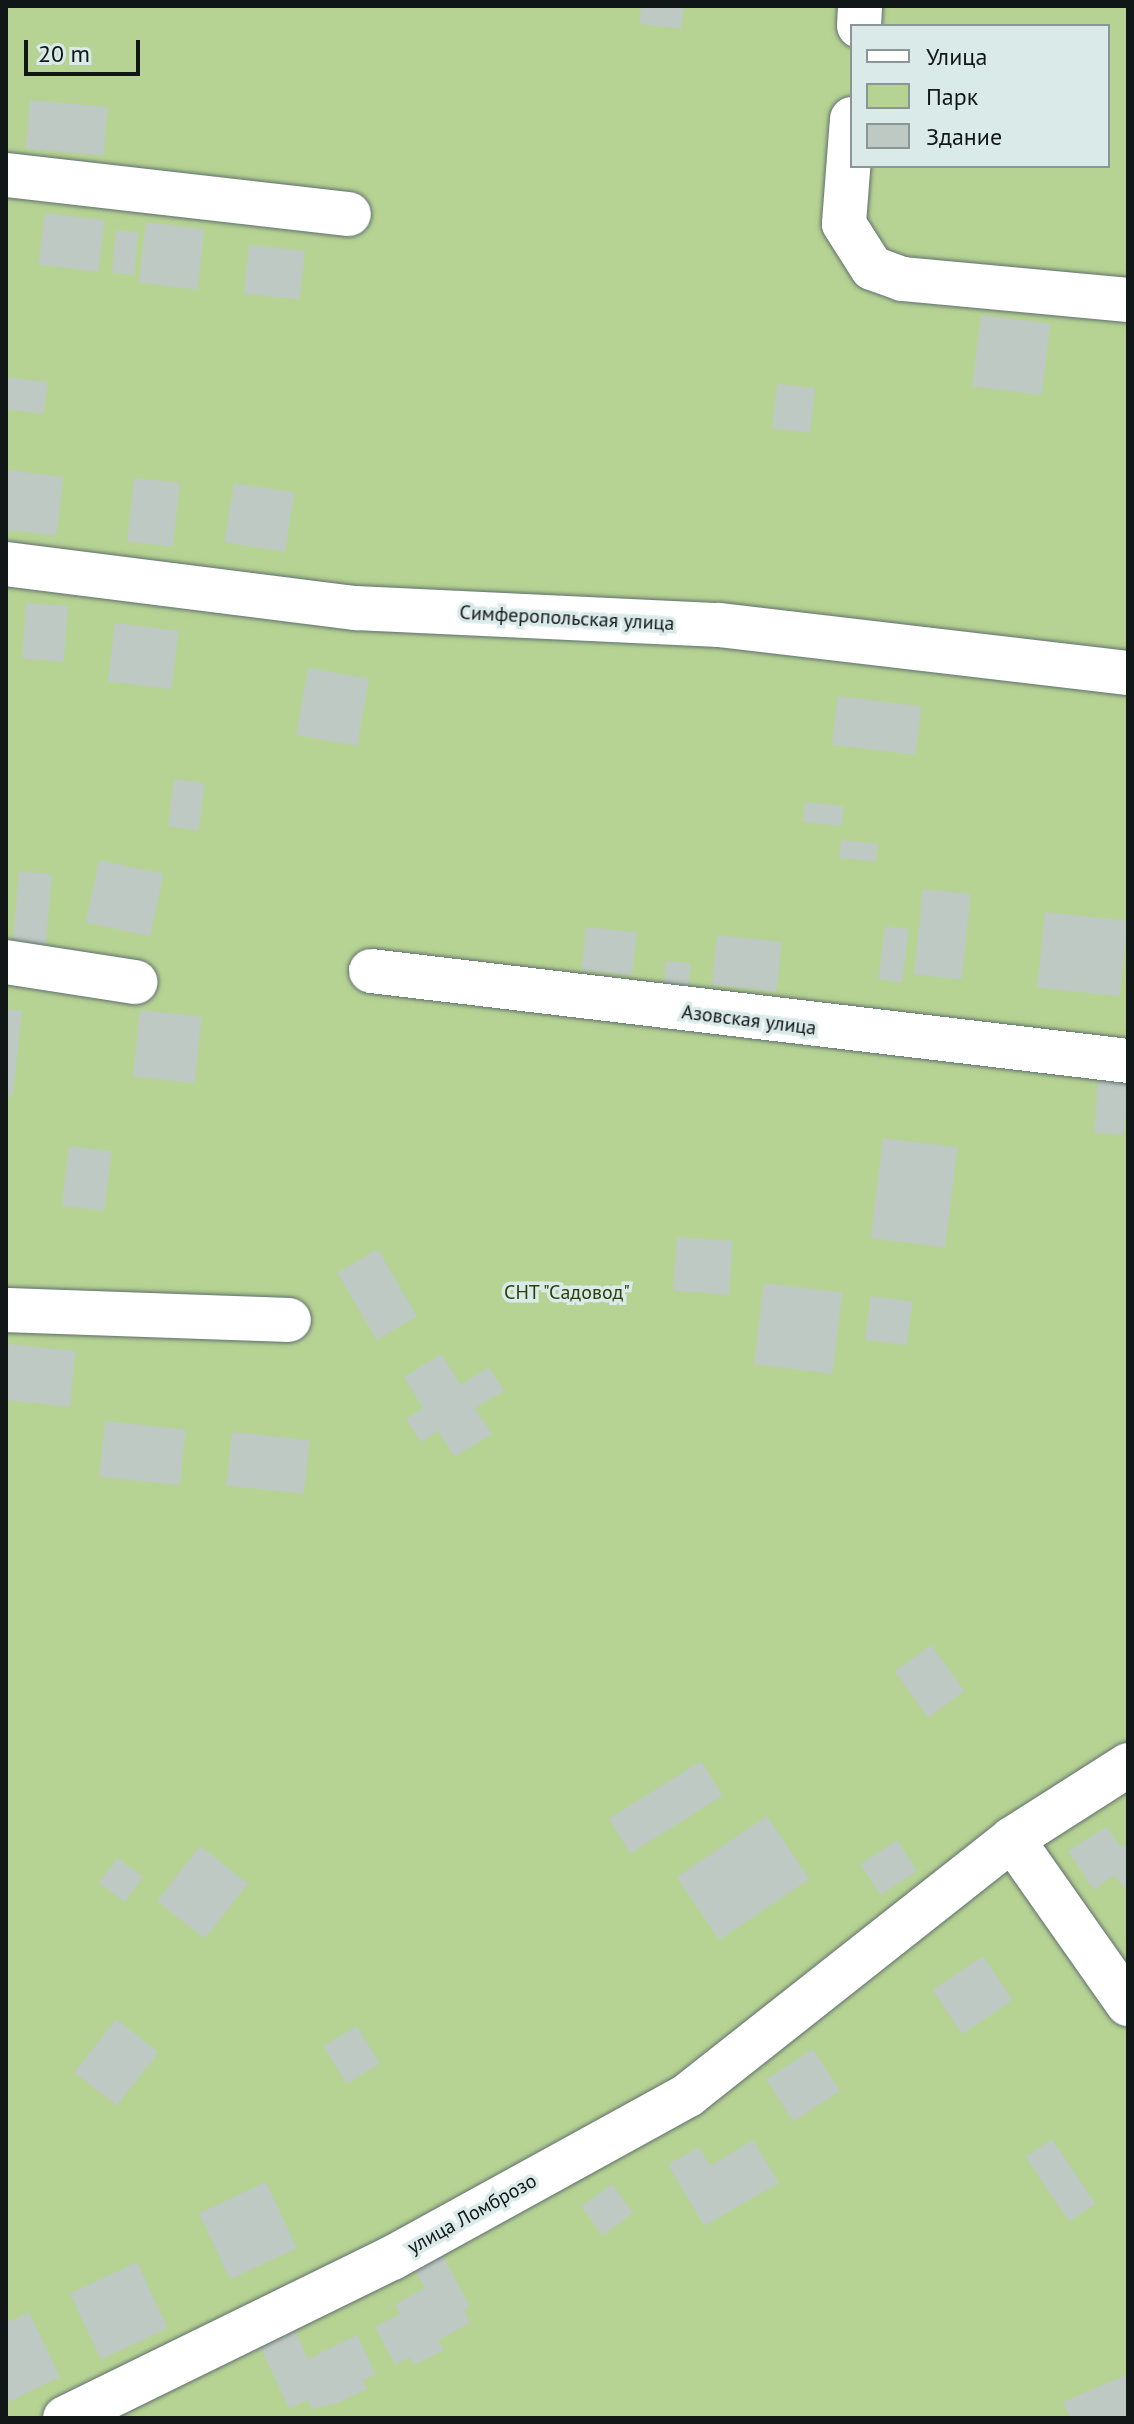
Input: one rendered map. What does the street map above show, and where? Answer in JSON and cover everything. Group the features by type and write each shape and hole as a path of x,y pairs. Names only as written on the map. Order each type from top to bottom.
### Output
{"street":[{"path":"850,145 844,224 872,268 902,279 1128,300"},
{"path":"6,175 349,214"},
{"name":"Симферопольская улица","path":"6,564 356,608 719,625 1128,673"},
{"path":"6,962 135,982"},
{"name":"Азовская улица","path":"371,971 1128,1061"},
{"path":"6,1310 289,1320"},
{"name":"улица Ломброзо","path":"65,2418 392,2258 688,2095 1012,1839 1128,1765"},
{"path":"1012,1839 1128,2004"}],"green space":[{"name":"СНТ \"Садовод\"","path":"6,6 1128,6 1128,2418 6,2418"}],"building":[{"path":"642,6 684,6 681,29 639,24"},
{"path":"30,100 108,107 103,156 26,149"},
{"path":"45,213 105,220 98,272 39,265"},
{"path":"146,222 205,229 197,290 139,283"},
{"path":"116,230 138,232 134,275 112,273"},
{"path":"249,245 305,251 300,300 244,294"},
{"path":"981,315 1050,324 1042,395 972,386"},
{"path":"6,377 48,382 44,414 6,409"},
{"path":"777,384 815,388 810,433 772,429"},
{"path":"6,470 64,477 56,536 6,529"},
{"path":"134,478 180,483 173,546 127,542"},
{"path":"234,483 294,493 285,552 225,542"},
{"path":"26,603 68,606 64,662 22,659"},
{"path":"115,623 179,631 171,689 108,682"},
{"path":"308,668 369,679 357,746 296,735"},
{"path":"838,696 921,706 915,755 832,745"},
{"path":"174,779 205,783 199,830 168,827"},
{"path":"805,802 844,806 842,826 803,822"},
{"path":"841,840 878,844 876,862 839,858"},
{"path":"99,860 164,874 150,936 86,923"},
{"path":"19,871 52,874 46,945 13,942"},
{"path":"923,889 971,894 962,980 914,975"},
{"path":"1045,912 1128,921 1120,996 1037,988"},
{"path":"885,926 909,929 902,983 878,980"},
{"path":"586,927 637,932 632,975 582,970"},
{"path":"717,935 782,942 776,992 712,985"},
{"path":"666,961 691,963 688,999 663,997"},
{"path":"6,1009 22,1011 13,1095 6,1095"},
{"path":"140,1010 202,1016 195,1083 133,1077"},
{"path":"1098,1078 1128,1080 1124,1135 1094,1133"},
{"path":"883,1138 957,1147 945,1247 871,1238"},
{"path":"69,1146 112,1151 104,1211 62,1206"},
{"path":"677,1237 733,1241 729,1295 673,1291"},
{"path":"378,1249 417,1317 376,1340 337,1272"},
{"path":"764,1283 842,1293 832,1374 754,1364"},
{"path":"871,1296 913,1302 906,1345 865,1340"},
{"path":"9,1344 76,1351 70,1407 6,1400"},
{"path":"441,1354 461,1385 489,1367 504,1391 475,1408 492,1434 454,1457 438,1431 421,1442 406,1419 423,1408 404,1377"},
{"path":"105,1421 186,1429 180,1485 99,1477"},
{"path":"232,1432 310,1440 304,1494 226,1486"},
{"path":"931,1645 965,1691 928,1718 895,1671"},
{"path":"701,1761 723,1796 630,1854 609,1819"},
{"path":"767,1816 809,1879 719,1940 677,1877"},
{"path":"1107,1827 1121,1847 1128,1843 1128,1893 1114,1875 1094,1890 1068,1851"},
{"path":"897,1840 917,1871 880,1895 860,1864"},
{"path":"200,1846 248,1884 205,1939 157,1901"},
{"path":"117,1858 143,1877 125,1902 99,1883"},
{"path":"983,1956 1013,2000 962,2034 932,1990"},
{"path":"116,2019 159,2052 117,2106 74,2073"},
{"path":"357,2026 380,2064 346,2084 324,2046"},
{"path":"813,2049 840,2091 793,2121 766,2079"},
{"path":"1052,2139 1096,2204 1069,2222 1025,2157"},
{"path":"753,2140 779,2183 704,2226 668,2164 699,2147 710,2166"},
{"path":"266,2182 297,2248 230,2279 199,2213"},
{"path":"612,2184 633,2213 602,2235 581,2206"},
{"path":"440,2250 470,2307 464,2310 470,2323 438,2340 444,2350 414,2365 410,2357 395,2365 375,2327 400,2314 395,2304 425,2288 412,2265"},
{"path":"137,2262 168,2328 101,2359 70,2293"},
{"path":"29,2312 60,2377 6,2403 6,2323"},
{"path":"293,2326 308,2359 357,2335 376,2375 363,2380 367,2389 337,2403 312,2409 308,2400 289,2409 258,2342"},
{"path":"1128,2374 1128,2418 1070,2418 1063,2402"}]}
